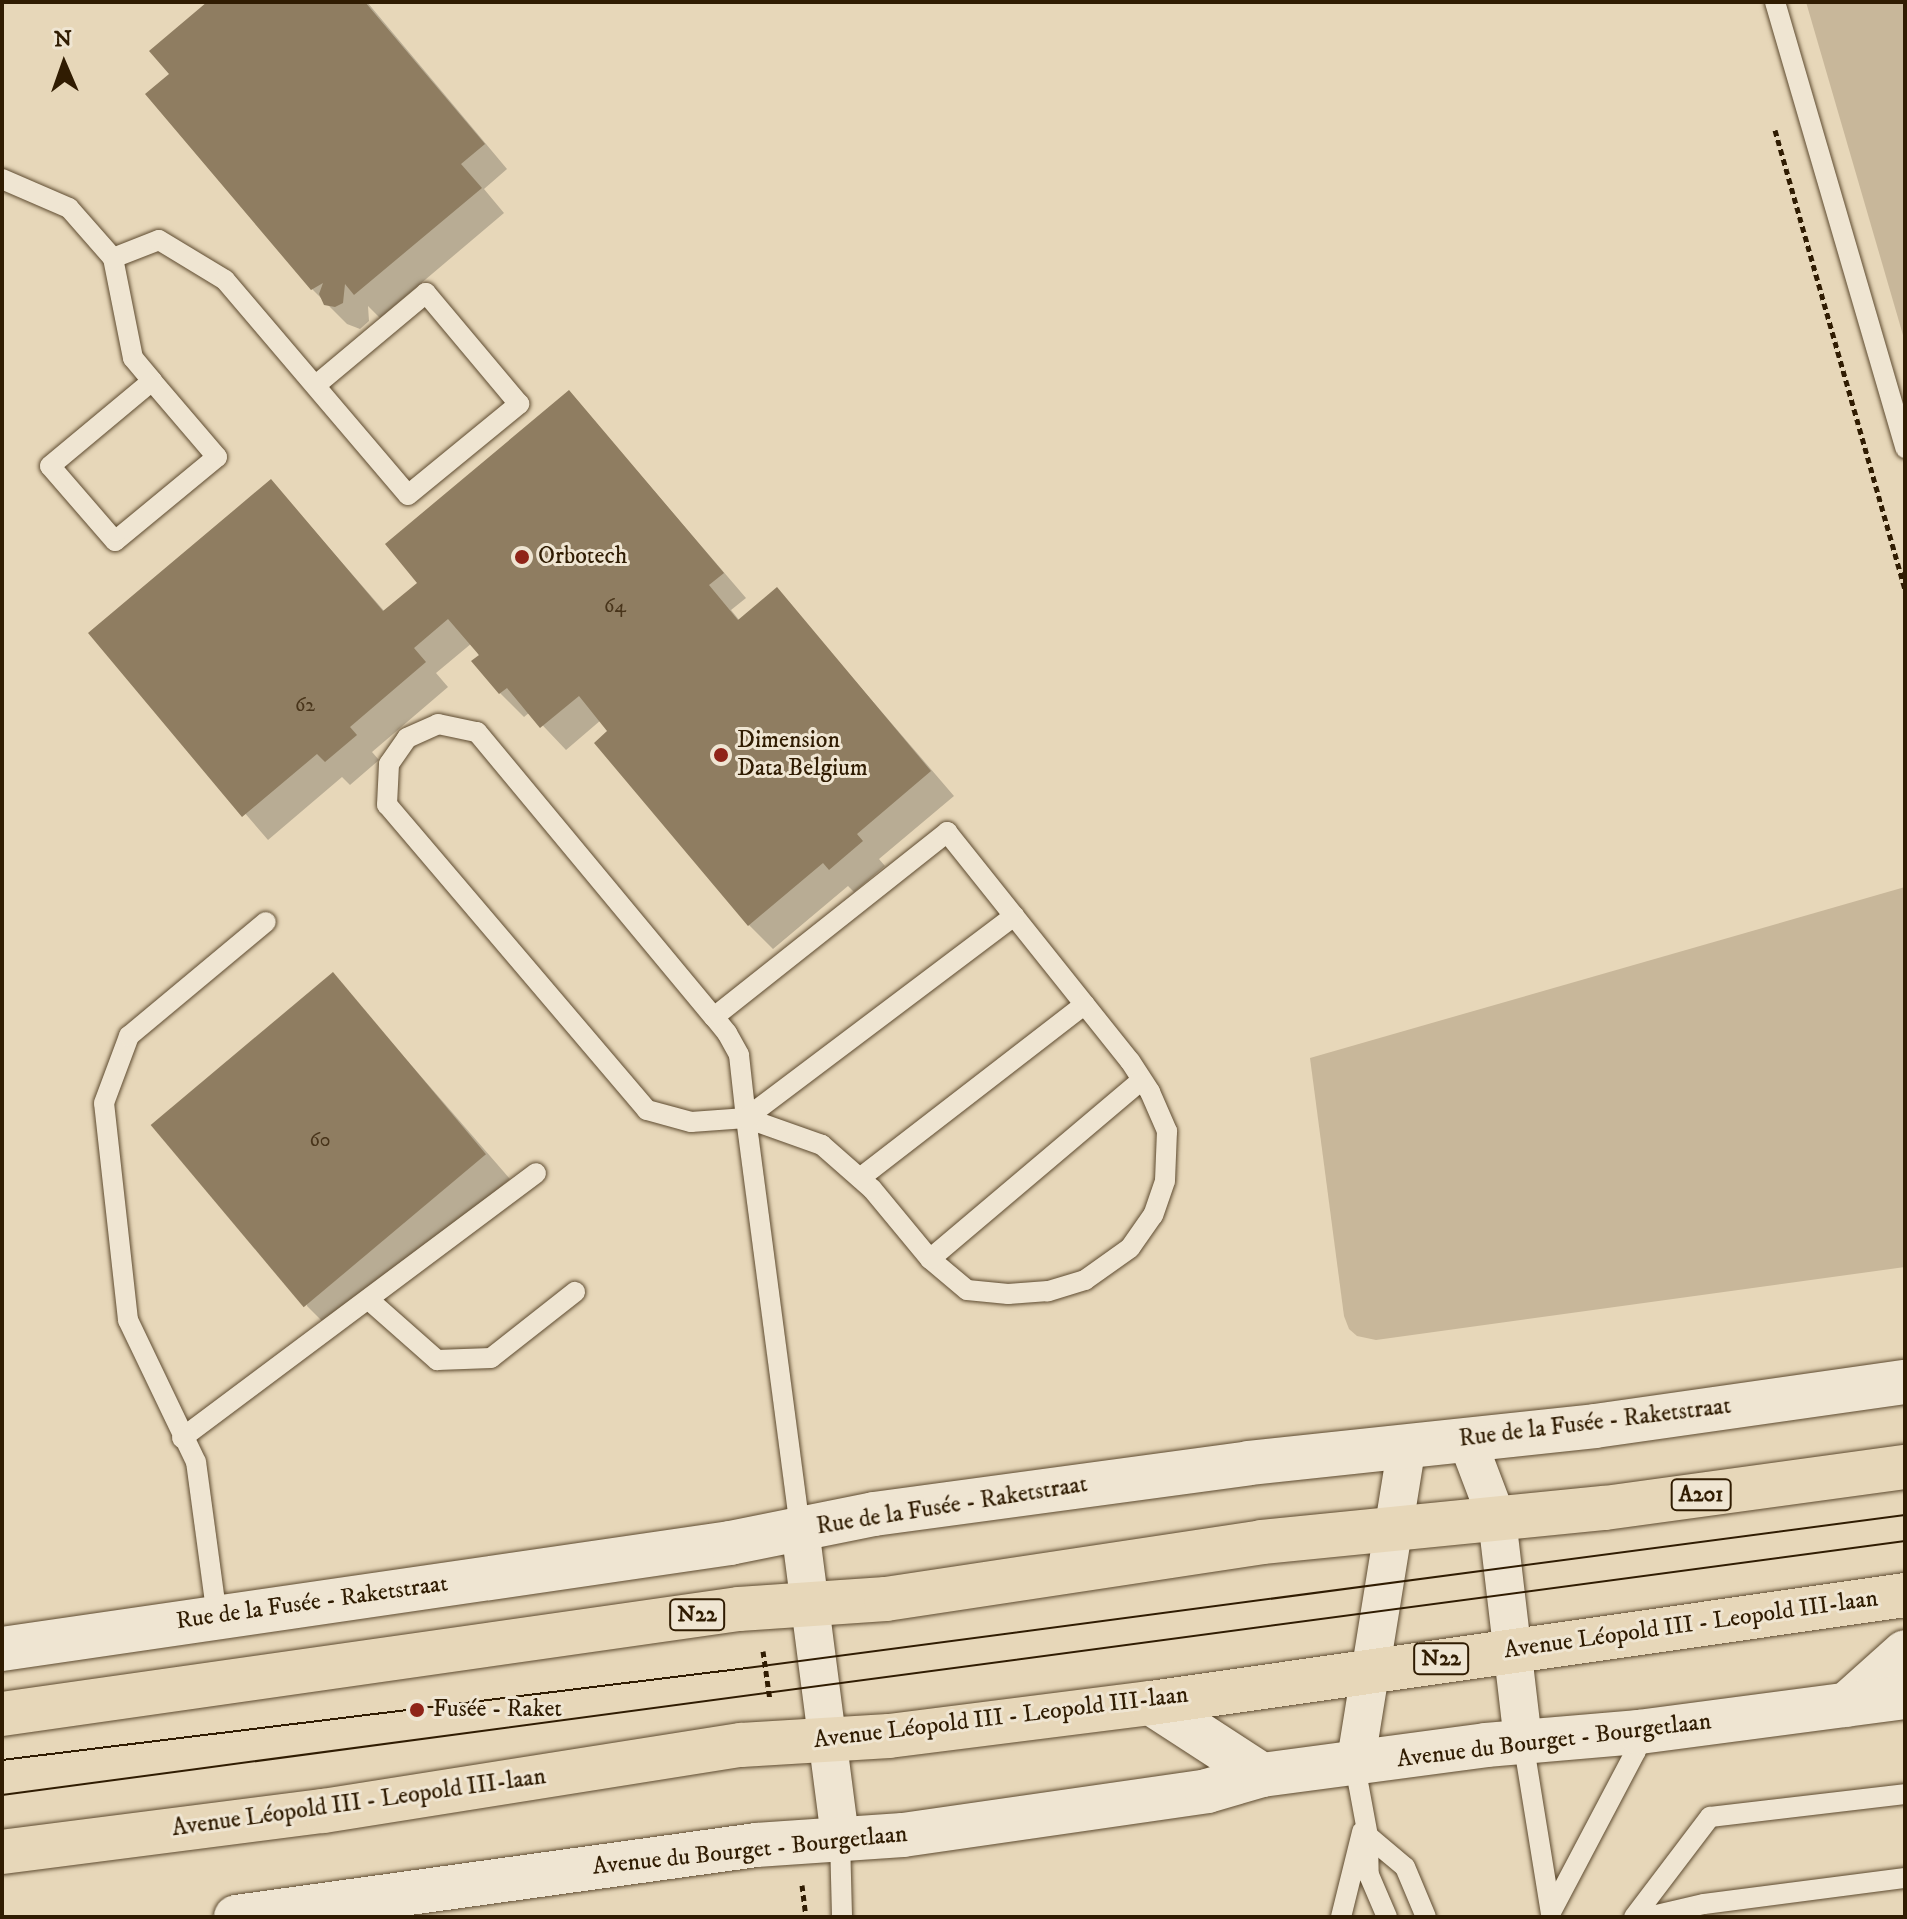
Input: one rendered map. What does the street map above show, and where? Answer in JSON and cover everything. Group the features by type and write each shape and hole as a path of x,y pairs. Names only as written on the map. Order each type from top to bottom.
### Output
{"main road":[{"name":"A201","path":"1497,1519 1905,1467"},
{"name":"N22","path":"2,1714 757,1607 886,1599 1262,1542 1497,1519"},
{"name":"Avenue Léopold III - Leopold III-laan","path":"2,1852 323,1811 775,1742 889,1736 1151,1703 1370,1669 1905,1595"}],"street":[{"name":"Rue de la Fusée - Raketstraat","path":"2,1649 730,1543 874,1514 1203,1469 1595,1426 1905,1382"},
{"path":"1467,1440 1497,1519 1523,1741"},
{"path":"1355,1766 1407,1446"},
{"path":"800,1529 840,1839"},
{"path":"1846,1705 1905,1652"},
{"name":"Avenue du Bourget - Bourgetlaan","path":"236,1917 756,1845 903,1835 1207,1791 1262,1775 1355,1766 1523,1741 1639,1732 1905,1697"},
{"path":"1151,1703 1262,1775"}],"lane":[{"path":"1775,2 1905,448"},
{"path":"2,179 69,208 113,258 133,358 217,457 115,541 50,466 152,381"},
{"path":"113,258 159,240 225,280 317,384 408,495 519,404 426,293 317,384"},
{"path":"714,1017 947,832 1142,1080 1167,1131 1165,1181 1153,1215 1130,1248 1085,1280 1048,1291 1008,1294 967,1290 930,1259 860,1178 822,1145 746,1118 691,1122 647,1110 387,805 389,764 407,738 438,724 477,732 714,1017 739,1055 746,1118 800,1529"},
{"path":"746,1118 1014,916"},
{"path":"217,1617 196,1462 128,1320 104,1103 129,1036 266,922"},
{"path":"860,1178 1085,1004"},
{"path":"930,1259 1142,1080"},
{"path":"182,1438 536,1173"},
{"path":"369,1300 437,1360 491,1358 575,1292"},
{"path":"1551,1914 1636,1751 1639,1732"},
{"path":"1523,1741 1551,1914"},
{"path":"1355,1766 1366,1830 1369,1875 1387,1917"},
{"path":"1634,1917 1710,1817 1905,1794"},
{"path":"1341,1917 1366,1830"},
{"path":"1366,1830 1405,1867 1426,1917"},
{"path":"840,1839 842,1917"},
{"path":"1648,1917 1704,1904 1905,1878"}],"path":[{"path":"1773,123 1905,590"},
{"path":"757,1607 775,1742"},
{"path":"801,1881 806,1917"}],"shaded area":[{"path":"1806,2 1905,2 1905,342"},
{"path":"1905,887 1905,1267 1376,1340 1357,1336 1349,1329 1344,1316 1310,1058"}],"building":[{"path":"207,2 365,2 485,144 461,164 482,188 354,295 345,284 343,303 335,307 324,305 319,294 323,283 311,290 145,94 169,74 149,51"},
{"path":"569,390 724,573 709,585 738,620 777,587 931,771 857,834 863,841 829,870 823,863 748,926 594,743 607,731 579,696 540,728 507,688 499,694 471,661 479,655 448,619 414,648 426,662 350,727 357,735 325,762 317,754 242,817 88,633 271,479 383,611 417,583 385,544"},
{"path":"333,972 486,1154 304,1307 151,1125"}],"tram line":[{"path":"2,1760 747,1668 1905,1515"},
{"path":"2,1795 1905,1541"}],"place":[{"name":"Orbotech","path":"522,557"},
{"name":"Dimension Data Belgium","path":"721,755"},
{"name":"Fusée - Raket","path":"417,1710"}]}
